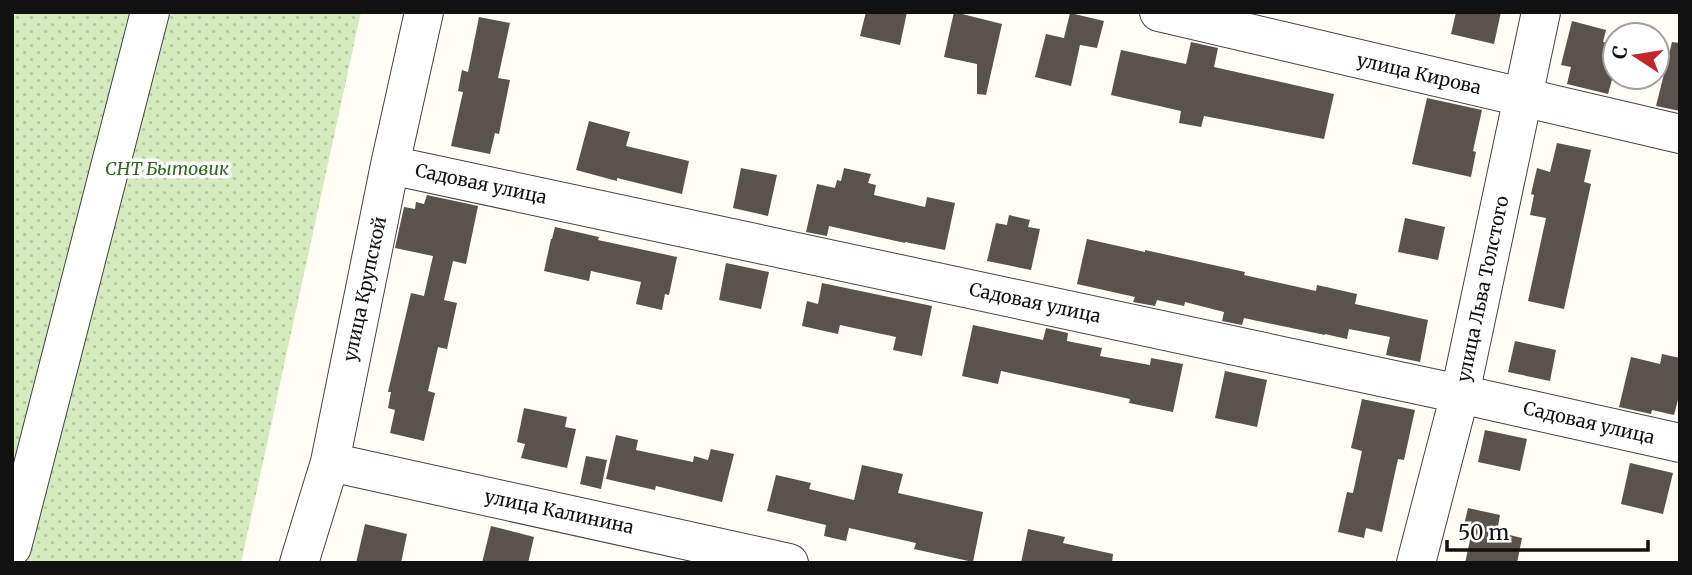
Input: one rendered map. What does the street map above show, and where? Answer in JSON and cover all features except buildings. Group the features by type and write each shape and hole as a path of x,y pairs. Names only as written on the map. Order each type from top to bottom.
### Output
{"street":[{"path":"12,547 150,12"},
{"name":"улица Крупской","path":"299,563 330,462 424,12"},
{"name":"улица Кирова","path":"1159,12 1680,134"},
{"name":"улица Льва Толстого","path":"1416,563 1460,394 1541,12"},
{"name":"Садовая улица","path":"390,165 1680,443"},
{"name":"улица Калинина","path":"330,462 789,563"}],"green space":[{"name":"СНТ Бытовик","path":"12,12 361,12 241,563 12,563"}]}
